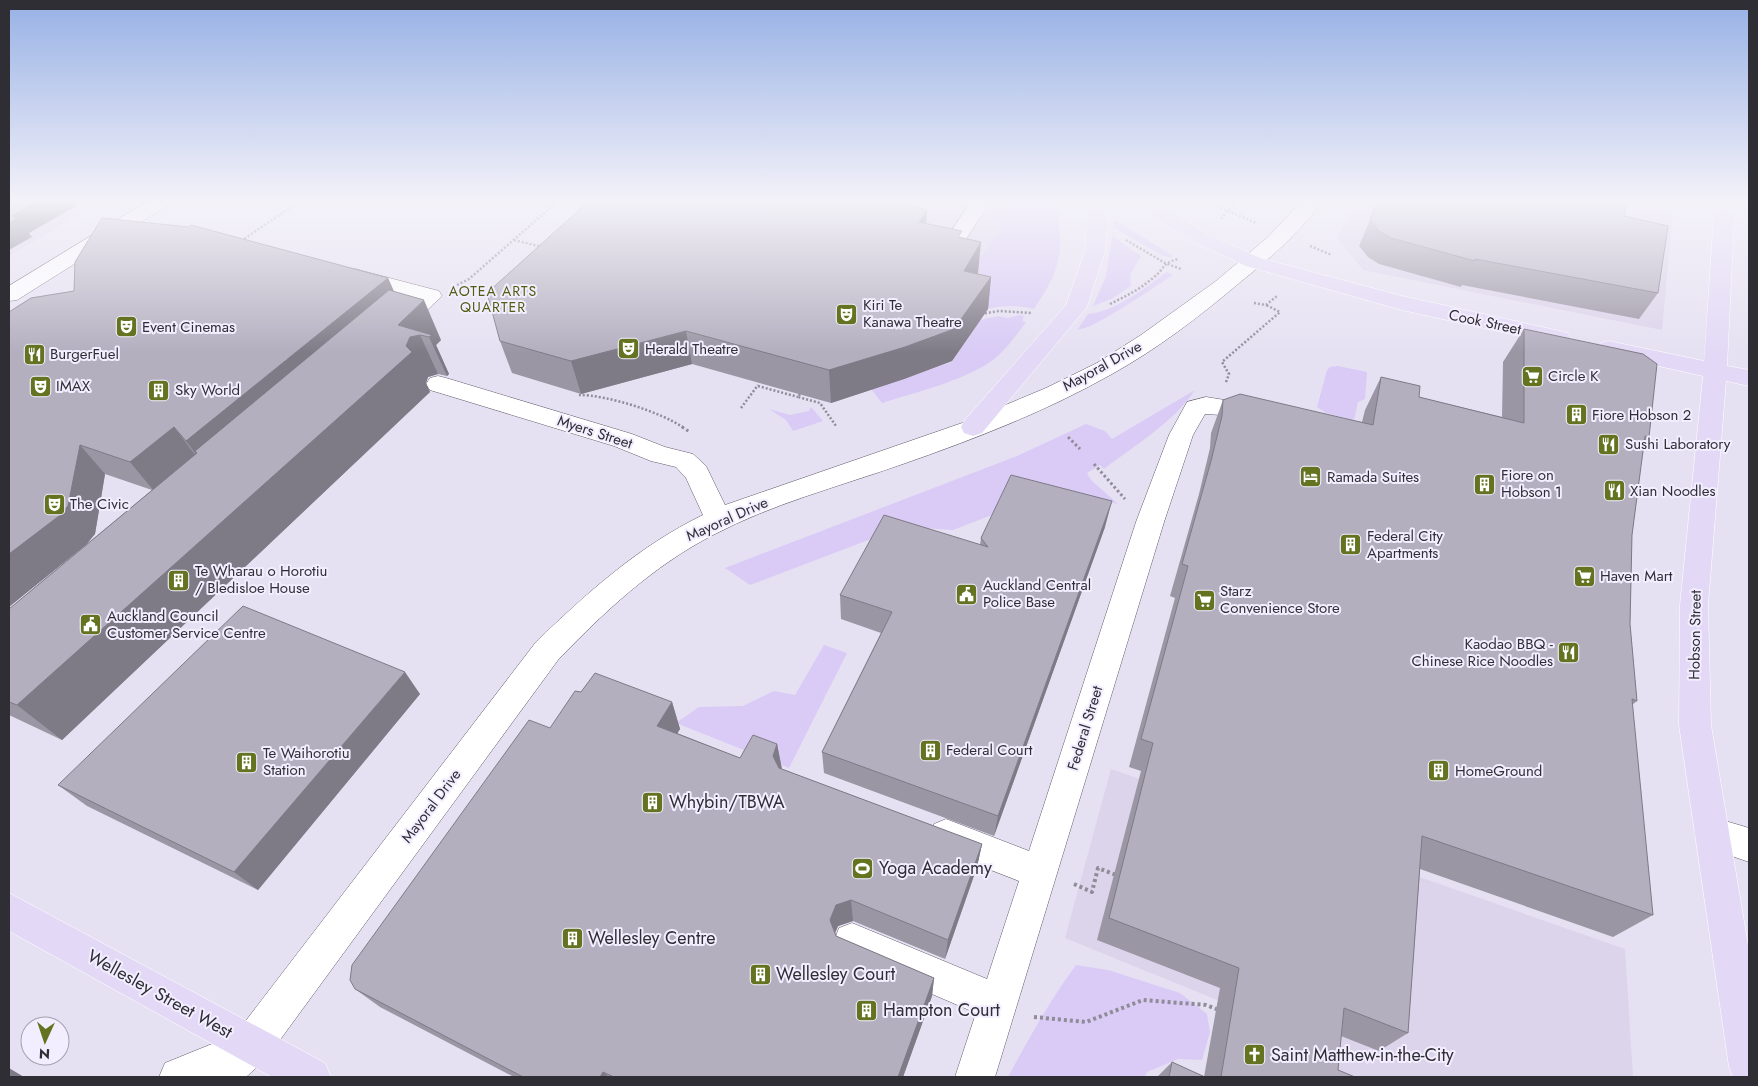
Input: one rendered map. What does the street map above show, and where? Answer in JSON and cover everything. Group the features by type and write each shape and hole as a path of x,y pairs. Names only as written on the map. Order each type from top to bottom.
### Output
{"main road":[{"path":"973,427 1076,307 1094,252"},
{"path":"1231,252 1253,262"},
{"name":"Hobson Street","path":"1722,252 1715,370 1694,605 1695,725 1749,1067"},
{"name":"Cook Street","path":"1253,262 1402,303 1749,378"},
{"name":"Wellesley Street West","path":"9,911 245,1061 310,1077"}],"street":[{"path":"9,295 79,252"},
{"name":"Mayoral Drive","path":"216,1077 245,1061 547,651 601,597 634,570 677,541 719,520 818,482 893,458 1017,410 1112,364 1207,299 1264,252"},
{"path":"335,270 431,296"},
{"path":"382,338 431,296"},
{"name":"Myers Street","path":"438,384 623,440 660,455 684,460 697,474 719,520"},
{"name":"Federal Street","path":"975,1077 1150,522 1181,435 1196,408 1206,405 1222,407"},
{"path":"914,824 1040,872"},
{"path":"1712,833 1749,845"},
{"path":"852,941 999,1003"},
{"path":"179,1077 245,1061"}],"path":[{"path":"431,296 469,279 500,252"},
{"path":"1146,252 1164,263 1181,269"},
{"path":"1103,307 1133,294 1156,276 1164,263 1178,259"},
{"path":"1266,305 1272,299"},
{"path":"1222,362 1280,312 1266,305 1254,303"},
{"path":"974,312 983,314 999,311 1009,313 1021,310 1032,313"},
{"path":"741,408 759,384 820,404 836,426"},
{"path":"1068,437 1080,449"},
{"path":"1094,464 1107,480"},
{"path":"1040,872 1092,892 1098,868 1124,877"},
{"path":"999,1003 1032,1016 1086,1022 1143,1000 1206,1005 1224,1012"}],"shaded area":[{"path":"950,252 985,252 979,261"},
{"path":"985,252 1060,252 1056,270 1034,309 1010,306 987,309 978,275 979,261"},
{"path":"1110,252 1135,252 1141,256 1130,275 1131,286 1111,299 1093,306 1106,276"},
{"path":"1155,252 1166,252 1173,256 1171,258"},
{"path":"1348,252 1669,252 1662,330 1363,270"},
{"path":"1167,272 1173,275 1095,324 1078,329 1088,314 1120,304"},
{"path":"998,316 1007,318 1024,316 1022,321 1026,322 1010,344 990,362 978,369 938,386 882,403 871,389 952,362 980,320"},
{"path":"1338,366 1367,372 1365,399 1358,402 1354,420 1326,413 1317,407 1327,370 1330,367"},
{"path":"1195,390 1176,413 1153,433 1104,469 1100,465 1087,473 1091,480 1118,504 1057,487 1006,496 997,513 953,530 922,528 879,536 750,585 725,568 1017,456 1086,424 1105,431 1112,439"},
{"path":"811,407 823,421 793,431 786,420 769,409 790,415 809,411"},
{"path":"824,645 847,653 789,768 676,723 699,707 743,706 774,691 795,695"},
{"path":"1111,769 1625,949 1633,1077 1332,1077 1335,1048 1065,938"},
{"path":"1076,965 1108,970 1180,993 1207,1014 1210,1032 1202,1060 1178,1059 1147,1072 1145,1077 1008,1077 1066,978"}],"building":[{"name":"Sky World","path":"81,252 290,252 388,278 186,441 174,427 130,462 80,445 68,506 59,516 9,554 9,312 31,298 74,291 75,262"},
{"path":"533,252 975,252 964,271 991,277 954,329 905,347 829,370 686,331 571,361 500,341 487,293"},
{"path":"1441,252 1664,252 1658,293 1475,259 1475,261"},
{"path":"389,290 424,300 398,325 432,335 429,337 420,335 410,337 406,346 412,352 17,705 9,702 9,609"},
{"path":"1524,329 1643,354 1657,364 1649,437 1645,436 1632,535 1630,624 1637,701 1632,699 1653,915 1422,836 1408,1033 1344,1008 1338,1070 1355,1077 1221,1077 1239,968 1109,918 1153,743 1141,739 1188,566 1182,564 1211,461 1222,416 1223,400 1240,394 1373,425 1381,377 1420,386 1419,397 1524,423"},
{"path":"1011,475 1112,501 998,816 822,752 892,612 840,595 884,515 988,547 981,538"},
{"name":"Te Waihorotiu Station","path":"243,606 405,672 234,872 58,785"},
{"path":"595,673 672,702 657,726 740,758 753,735 777,744 773,756 779,768 982,844 948,940 851,900 836,905 830,920 836,936 934,978 898,1077 614,1077 603,1072 600,1077 523,1077 355,989 350,980 352,965 529,720 550,728 575,691 581,692"},
{"path":"1172,1062 1205,1077 1169,1077"}],"place":[{"name":"Kiri Te Kanawa Theatre","path":"847,314"},
{"name":"Event Cinemas","path":"126,327"},
{"name":"Herald Theatre","path":"629,349"},
{"name":"BurgerFuel","path":"34,354"},
{"name":"Circle K","path":"1532,376"},
{"name":"IMAX","path":"40,386"},
{"name":"Sky World","path":"159,390"},
{"name":"Fiore Hobson 2","path":"1576,415"},
{"name":"Sushi Laboratory","path":"1609,444"},
{"name":"Ramada Suites","path":"1311,477"},
{"name":"Fiore on Hobson 1","path":"1485,484"},
{"name":"Xian Noodles","path":"1614,491"},
{"name":"The Civic","path":"54,504"},
{"name":"Federal City Apartments","path":"1351,545"},
{"name":"Haven Mart","path":"1584,576"},
{"name":"Te Wharau o Horotiu / Bledisloe House","path":"179,580"},
{"name":"Auckland Central Police Base","path":"967,594"},
{"name":"Starz Convenience Store","path":"1204,600"},
{"name":"Auckland Council Customer Service Centre","path":"91,625"},
{"name":"Kaodao BBQ - Chinese Rice Noodles","path":"1569,653"},
{"name":"Federal Court","path":"930,750"},
{"name":"Te Waihorotiu Station","path":"247,762"},
{"name":"HomeGround","path":"1439,771"},
{"name":"Whybin/TBWA","path":"653,802"},
{"name":"Yoga Academy","path":"863,868"},
{"name":"Wellesley Centre","path":"572,938"},
{"name":"Wellesley Court","path":"760,974"},
{"name":"Hampton Court","path":"867,1010"},
{"name":"Saint Matthew-in-the-City","path":"1255,1055"}],"district":[{"name":"AOTEA ARTS QUARTER","path":"493,300"}]}
